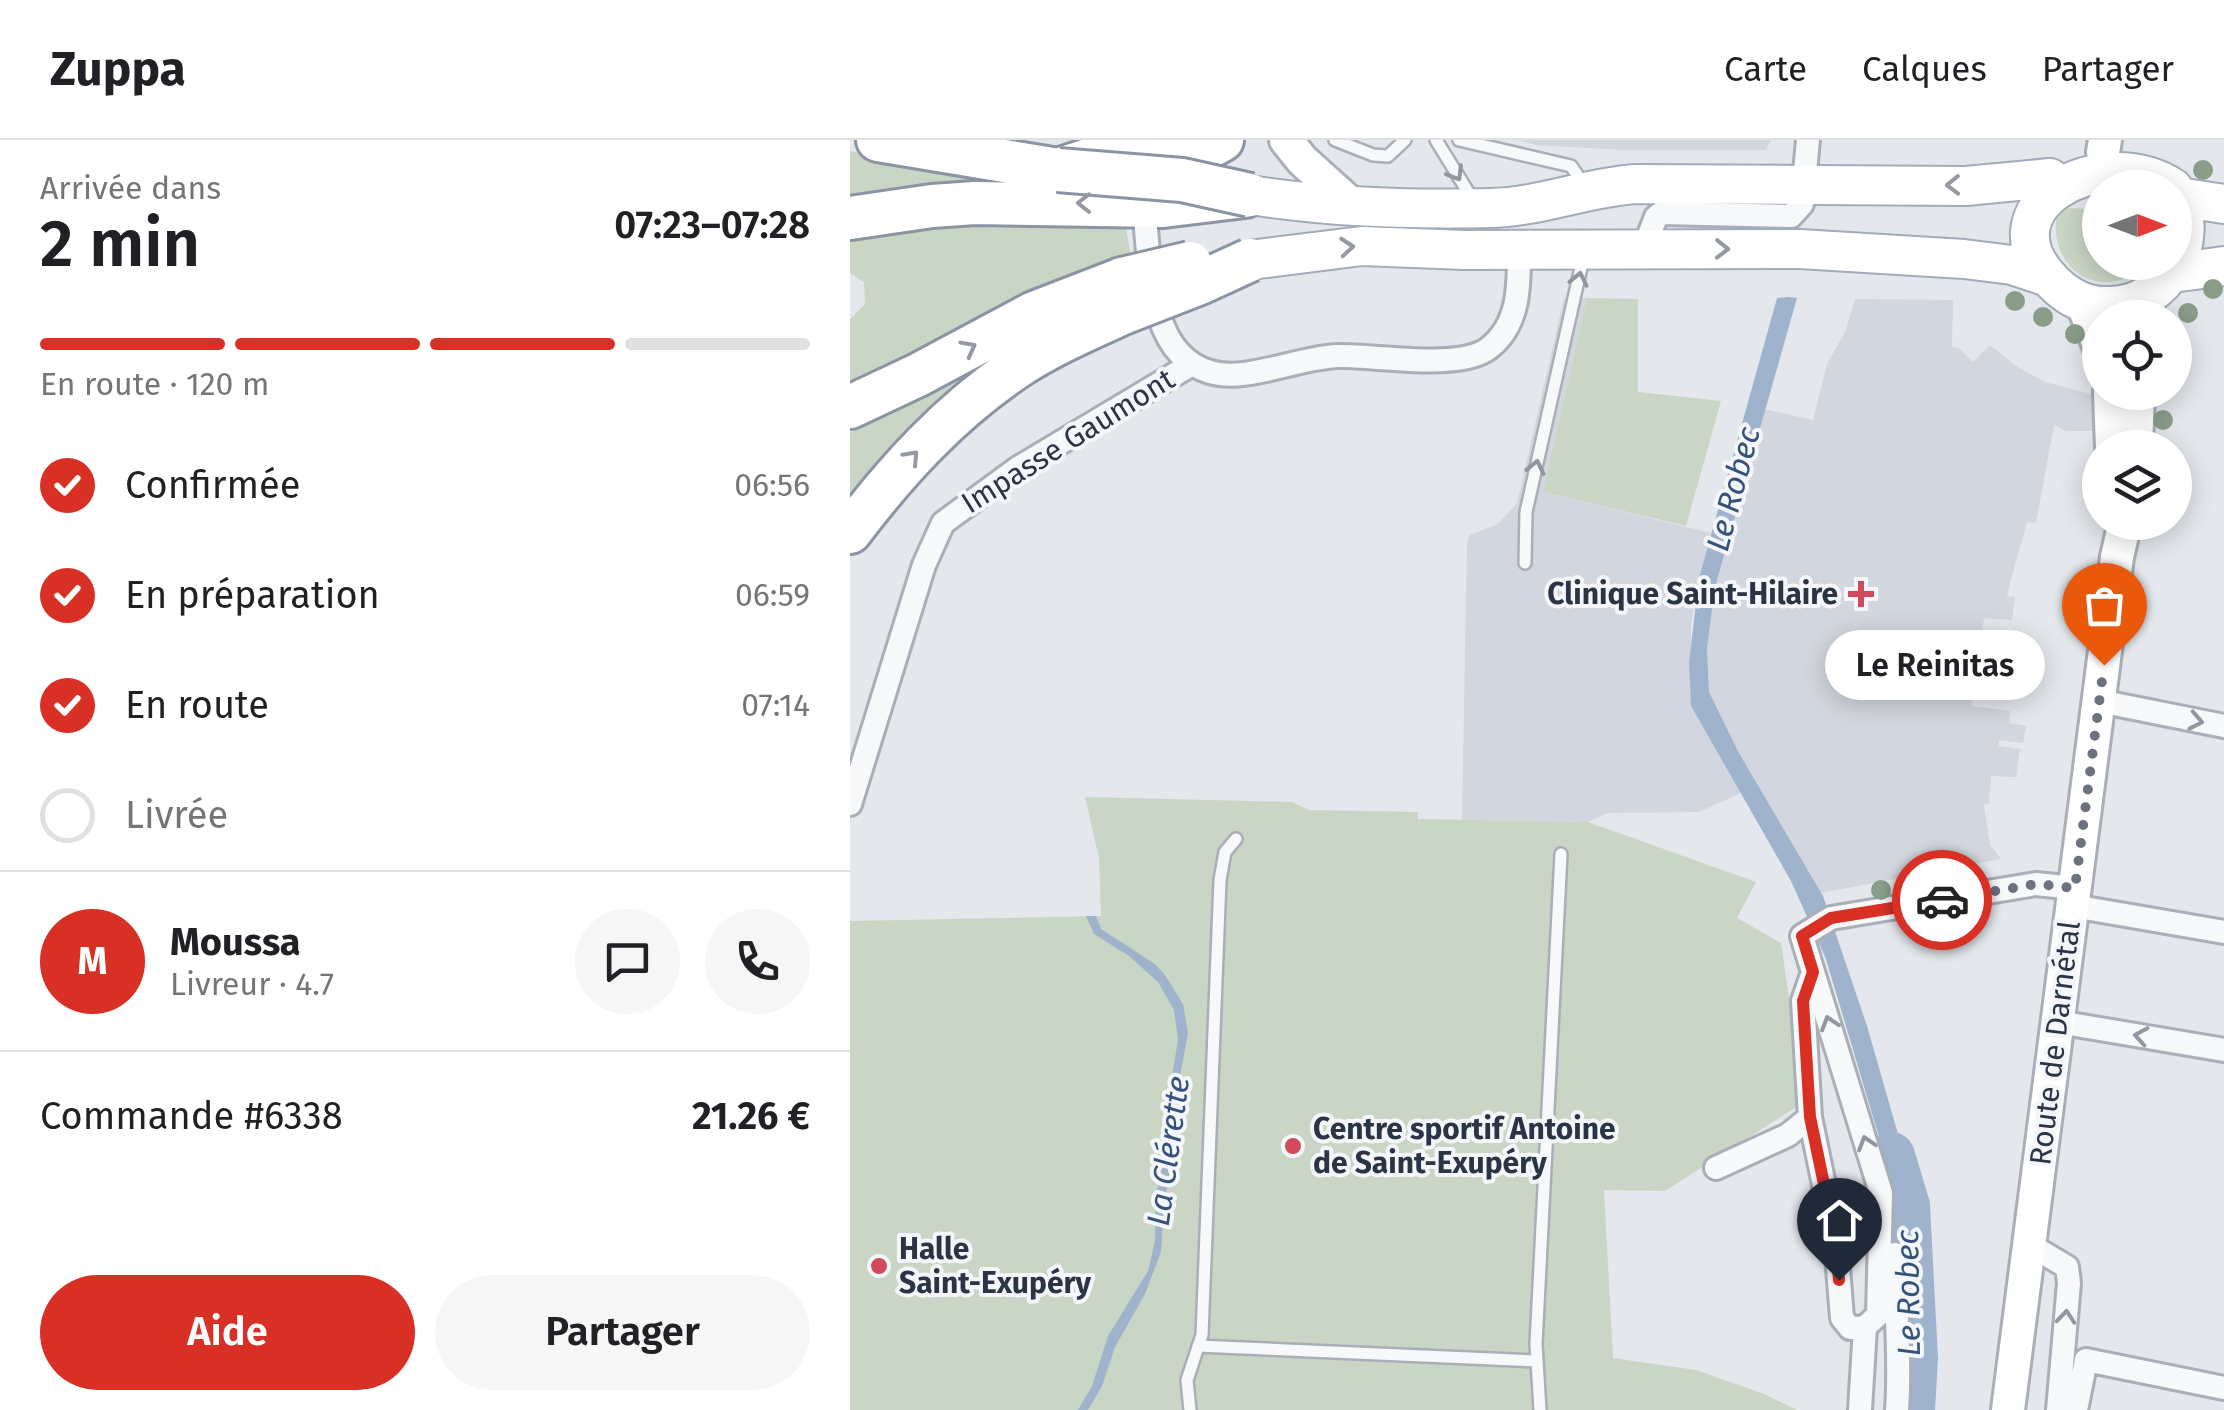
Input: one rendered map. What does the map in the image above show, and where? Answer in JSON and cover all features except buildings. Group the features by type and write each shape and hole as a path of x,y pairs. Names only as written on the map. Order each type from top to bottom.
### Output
{"highway":[{"path":"878,140 1058,170 1182,180 1250,195"},
{"path":"1058,170 1106,154 1195,155 1222,140"},
{"path":"850,218 975,203 1163,206 1250,195"},
{"path":"850,532 883,488 929,438 972,400 1138,291 1194,262 1250,260"},
{"path":"850,407 918,376 1034,314 1138,291"}],"main road":[{"path":"2082,302 2048,278 2034,250 2031,220 2041,191 2050,178 2074,160 2104,146 2135,156 2156,170"},
{"path":"1250,195 1308,204 1481,212 1636,184 1966,186 2050,178"},
{"path":"2192,196 2224,204"},
{"path":"1250,260 1362,246 1800,249 2012,265 2048,278"},
{"path":"2153,296 2224,266"}],"street":[{"path":"1286,140 1302,160 1354,206"},
{"path":"1644,248 1661,213 1791,216 1802,204 1808,140"},
{"path":"1145,216 1138,291 1166,337 1192,364 1212,373 1238,374 1334,356 1446,359 1486,351 1504,334 1519,292 1511,245"},
{"name":"Impasse Gaumont","path":"850,804 924,565 944,522 1018,468 1192,364"},
{"name":"Route de Darnétal","path":"2117,540 2118,556"},
{"name":"Route de Darnétal","path":"2008,1410 2121,540"},
{"path":"2099,701 2224,726"},
{"path":"1813,972 1803,1001 1810,1117 1836,1242 1842,1318 1850,1328 1865,1327 1878,1315 1881,1194 1802,936 1831,918 2036,884 2074,897 2224,932"},
{"path":"2058,1022 2224,1050"},
{"path":"1716,1168 1788,1135 1810,1117"},
{"path":"1880,1213 1894,1222 1895,1310 1901,1361 1897,1410"},
{"path":"2030,1245 2067,1267 2070,1283 2058,1410"},
{"path":"1860,1410 1865,1327"},
{"path":"2076,1410 2086,1360 2224,1388"}],"lane":[{"path":"1334,140 1373,156 1388,156 1405,140"},
{"path":"1436,140 1481,212"},
{"path":"1459,140 1570,166 1587,190"},
{"path":"1525,563 1526,512 1586,248"},
{"path":"1190,1410 1186,1380 1203,1316 1220,880 1225,852 1236,839"},
{"path":"1540,1410 1536,1361 1561,854"},
{"path":"1198,1346 1536,1361"}],"shaded area":[{"path":"1518,140 1771,140 1766,150 1624,150 1536,145"},
{"name":"Clinique Saint-Hilaire","path":"1564,298 1587,298 1543,492 1711,533 1699,579 1751,452 1764,409 1813,420 1827,364 1846,330 1855,299 1953,300 1952,347 1959,348 1973,362 1990,345 2045,382 2082,392 2082,410 2093,410 2095,430 2066,431 2054,425 2036,523 2027,522 2007,596 2015,597 2012,620 1984,618 1971,706 2010,711 2009,723 2026,726 2023,743 1999,740 1999,746 2020,749 2016,777 1991,776 1989,804 1984,805 1990,845 2001,859 1821,893 1739,753 1709,693 1707,649 1714,593 1697,591 1691,625 1691,706 1741,793 1699,812 1607,813 1588,822 1462,820 1467,542 1470,535 1498,524 1517,503"}],"green space":[{"path":"850,151 990,179 990,188 850,199"},
{"path":"2059,207 2082,209 2082,275 2067,263 2056,228"},
{"path":"1097,215 1124,217 1131,256 1053,282 850,386 850,319 865,304 864,282 850,273 850,233 890,225 901,234"},
{"path":"1587,298 1638,299 1638,392 1721,401 1686,526 1543,492"},
{"path":"1076,314 850,503 850,433"},
{"name":"Centre sportif Antoine de Saint-Exupéry","path":"1085,797 1292,802 1309,810 1418,812 1418,819 1588,822 1756,882 1737,918 1781,943 1804,1102 1665,1191 1604,1190 1613,1358 1696,1370 1797,1410 850,1410 850,921 1101,916 1099,858"}],"water":[{"path":"1777,298 1797,298 1715,587 1707,649 1709,692 1739,753 1823,896 1867,1026 1904,1155 1916,1216 1898,1217 1893,1184 1826,959 1791,881 1691,706 1689,663 1699,578"},
{"path":"1086,916 1096,916 1101,929 1155,964 1165,975 1183,1004 1188,1033 1166,1152 1170,1178 1161,1252 1145,1294 1115,1347 1102,1386 1088,1410 1078,1410 1092,1386 1108,1336 1148,1271 1155,1241 1156,1192 1162,1176 1159,1156 1178,1040 1174,1010 1158,982 1129,956 1094,934"},
{"path":"1917,1226 1923,1343 1919,1410 1907,1410 1900,1240 1902,1227"}],"waterway":[{"name":"Le Robec","path":"1891,1156 1906,1206 1914,1359 1911,1410"}],"way so far":[{"path":"1942,900 2036,884 2075,888 2104,665"}],"place":[{"name":"Clinique Saint-Hilaire","path":"1861,594"},
{"name":"Le Reinitas","path":"2104,665"},
{"name":"Centre sportif Antoine de Saint-Exupéry","path":"1293,1146"},
{"name":"Halle Saint-Exupéry","path":"879,1266"}],"route":[{"path":"1839,1280 1836,1242 1810,1117 1803,1001 1813,972 1802,936 1831,918 1942,900"}],"water label":[{"name":"La Clérette","path":"1168,1151"}]}
